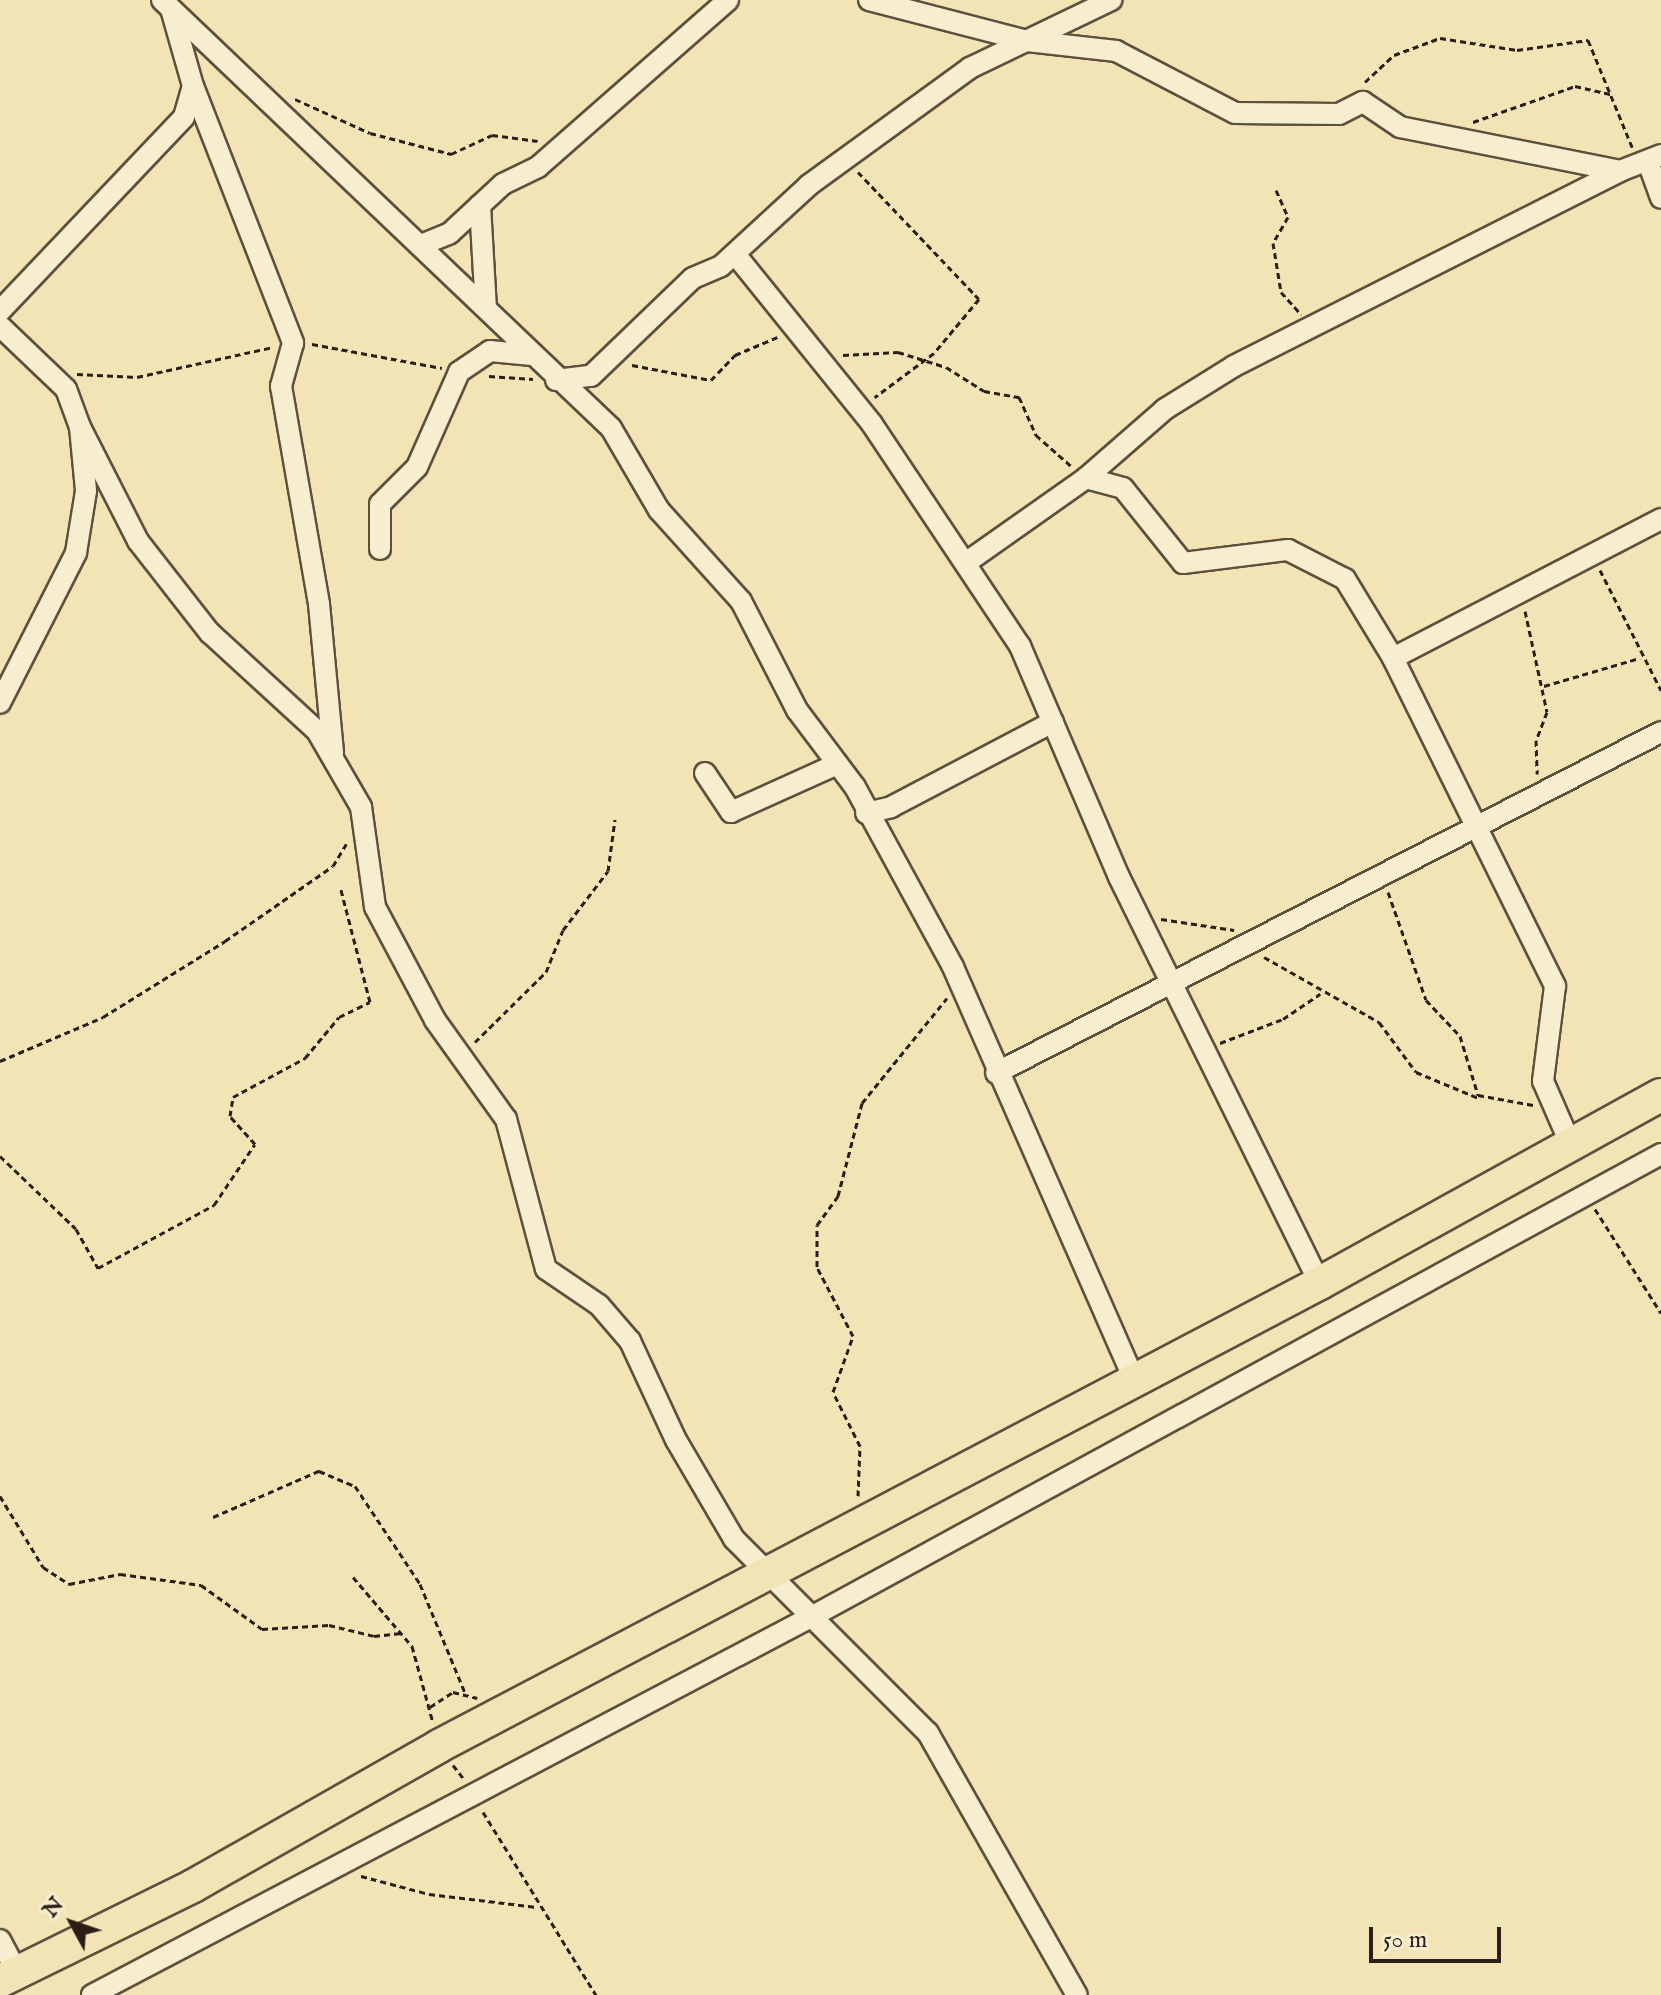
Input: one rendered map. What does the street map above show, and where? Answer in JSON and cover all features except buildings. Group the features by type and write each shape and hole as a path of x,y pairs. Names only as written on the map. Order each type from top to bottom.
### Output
{"highway":[{"path":"8,1976 193,1886 439,1746 763,1571 1320,1283 1661,1095"}],"street":[{"path":"421,245 450,233 480,205 572,135 728,0"},
{"path":"869,0 932,20 1027,41 1116,51 1235,113 1273,119 1342,112 1367,102 1400,127 1642,163"},
{"path":"923,0 932,20"},
{"path":"556,380 591,376 693,278 735,254 809,185 850,161 970,68 1111,0"},
{"path":"173,3 190,27 421,245 556,380 622,439 659,510 741,601 797,710 866,813 953,967 996,1073 1134,1380"},
{"path":"173,3 193,86 293,343 281,386 319,604 334,765"},
{"path":"0,311 174,130 193,86"},
{"path":"1642,163 1661,198"},
{"path":"967,562 1086,478 1165,409 1312,325 1642,163"},
{"path":"480,205 486,308"},
{"path":"735,254 860,409 967,562 1020,646 1170,984 1320,1283"},
{"path":"0,326 53,371 138,541 210,633 317,731 361,807 375,907 460,1055 509,1125 546,1269 599,1305 630,1341 718,1515 763,1571 928,1733 1077,1995"},
{"path":"380,549 380,504 417,467 459,372 490,351 532,355"},
{"path":"0,703 76,553 86,491 80,427"},
{"path":"1086,478 1123,488 1183,563 1288,550 1335,571 1393,658 1555,986 1543,1081 1549,1106 1571,1145"},
{"path":"1393,658 1661,519"},
{"path":"866,813 891,807 1053,722"},
{"path":"996,1073 1250,945 1380,873 1479,829 1661,732"},
{"path":"705,773 731,812 835,765"},
{"path":"92,1995 334,1871 472,1791 811,1617 1582,1194 1661,1154"},
{"path":"0,1940 8,1976"}],"path":[{"path":"1342,112 1394,55 1440,38 1517,50 1588,40 1642,163"},
{"path":"1452,134 1492,110 1552,91 1592,85 1611,94"},
{"path":"290,97 370,133 451,154 492,135 543,142 572,135"},
{"path":"850,161 899,222 979,299 974,313 925,359 860,409"},
{"path":"1276,190 1288,217 1274,239 1281,292 1312,325"},
{"path":"626,364 711,380 740,352 794,328"},
{"path":"53,371 137,377 293,343 335,344 459,372 556,380"},
{"path":"821,358 898,352 925,359 984,391 1019,397 1036,435 1086,478"},
{"path":"1574,563 1601,571 1640,658 1661,690"},
{"path":"1518,594 1544,686 1547,712 1536,740 1535,797"},
{"path":"1544,686 1640,658"},
{"path":"0,1061 103,1017 324,872 343,852 361,807"},
{"path":"460,1055 546,972 563,930 608,871 615,819"},
{"path":"1380,873 1426,1000 1460,1036 1481,1099"},
{"path":"0,1156 76,1229 98,1268 214,1205 255,1144 230,1116 233,1097 305,1058 339,1017 370,1002 340,886"},
{"path":"1145,925 1190,918 1229,927 1250,945 1322,993 1379,1022 1409,1067 1481,1099 1549,1106"},
{"path":"851,1527 861,1454 833,1392 853,1342 817,1267 817,1225 838,1196 862,1103 944,1004 953,967"},
{"path":"1202,1050 1283,1019 1322,993"},
{"path":"1582,1194 1661,1313"},
{"path":"213,1517 319,1471 355,1486 420,1584 466,1695"},
{"path":"0,1496 43,1567 69,1584 120,1574 201,1585 262,1629 329,1625 374,1636 404,1633"},
{"path":"353,1577 369,1603 404,1633 439,1746 472,1791 536,1907 596,1995"},
{"path":"334,1871 429,1894 536,1907"}]}
